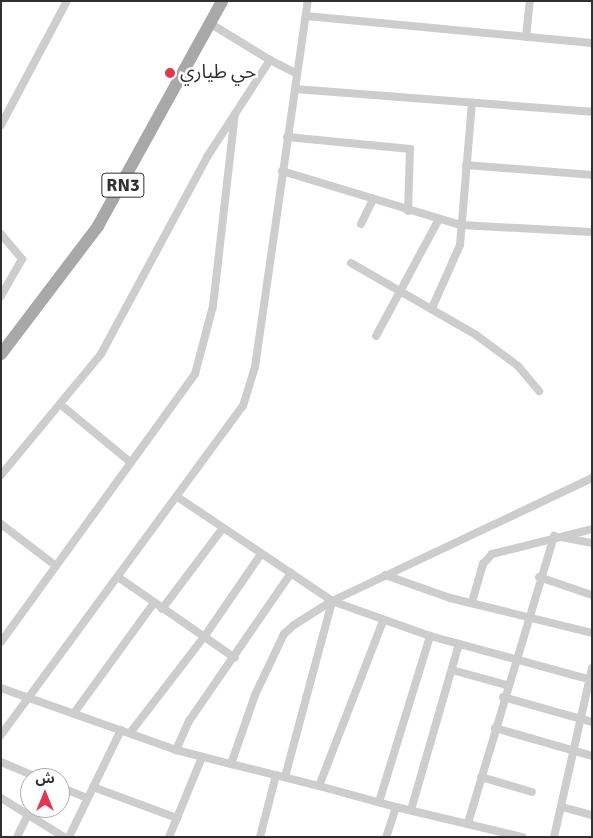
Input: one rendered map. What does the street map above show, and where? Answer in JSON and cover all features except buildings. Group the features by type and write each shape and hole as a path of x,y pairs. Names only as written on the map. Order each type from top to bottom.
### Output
{"main road":[{"name":"RN3","path":"1,354 98,226 222,1"}],"street":[{"path":"1,124 5,112 67,1"},
{"path":"1,735 179,498 243,406 255,367 308,1"},
{"path":"526,37 530,1"},
{"path":"306,16 592,43"},
{"path":"211,24 297,74"},
{"path":"1,475 101,354 177,210 270,60"},
{"path":"295,88 472,104 592,112"},
{"path":"432,308 453,265 461,225 472,104"},
{"path":"1,642 130,462 188,387 199,364 213,306 235,114"},
{"path":"288,137 410,149 408,211"},
{"path":"466,164 592,175"},
{"path":"282,171 372,201 461,225 592,232"},
{"path":"361,224 372,201"},
{"path":"376,336 402,292 439,219"},
{"path":"1,234 22,258 1,296"},
{"path":"350,263 432,308 503,353 538,391"},
{"path":"60,404 130,462"},
{"path":"231,764 254,695 284,634 332,602 385,575 592,478"},
{"path":"179,498 222,530 291,573 332,602 430,636 590,680"},
{"path":"1,524 56,566"},
{"path":"472,602 486,559 554,536 592,529"},
{"path":"162,609 222,530"},
{"path":"554,536 592,543"},
{"path":"468,823 538,577 554,536"},
{"path":"130,733 204,637 261,554"},
{"path":"176,750 189,721 235,658 291,573"},
{"path":"385,575 472,602 529,614 592,633"},
{"path":"118,577 154,604 235,658"},
{"path":"538,577 592,595"},
{"path":"285,778 332,602"},
{"path":"74,713 154,604"},
{"path":"319,786 383,621"},
{"path":"379,802 430,636"},
{"path":"411,810 459,644"},
{"path":"554,837 575,752 592,668"},
{"path":"452,670 507,685"},
{"path":"1,688 176,750 396,807 522,837"},
{"path":"503,697 592,722"},
{"path":"495,728 592,756"},
{"path":"68,837 121,730"},
{"path":"169,837 202,757"},
{"path":"1,762 20,770"},
{"path":"260,837 276,775"},
{"path":"481,777 532,792"},
{"path":"93,787 177,818"},
{"path":"70,791 87,798"},
{"path":"1,798 20,809"},
{"path":"386,837 396,807"},
{"path":"562,807 592,815"},
{"path":"17,837 26,818"},
{"path":"34,818 64,837"}],"place":[{"name":"حي طياري","path":"170,73"}]}
